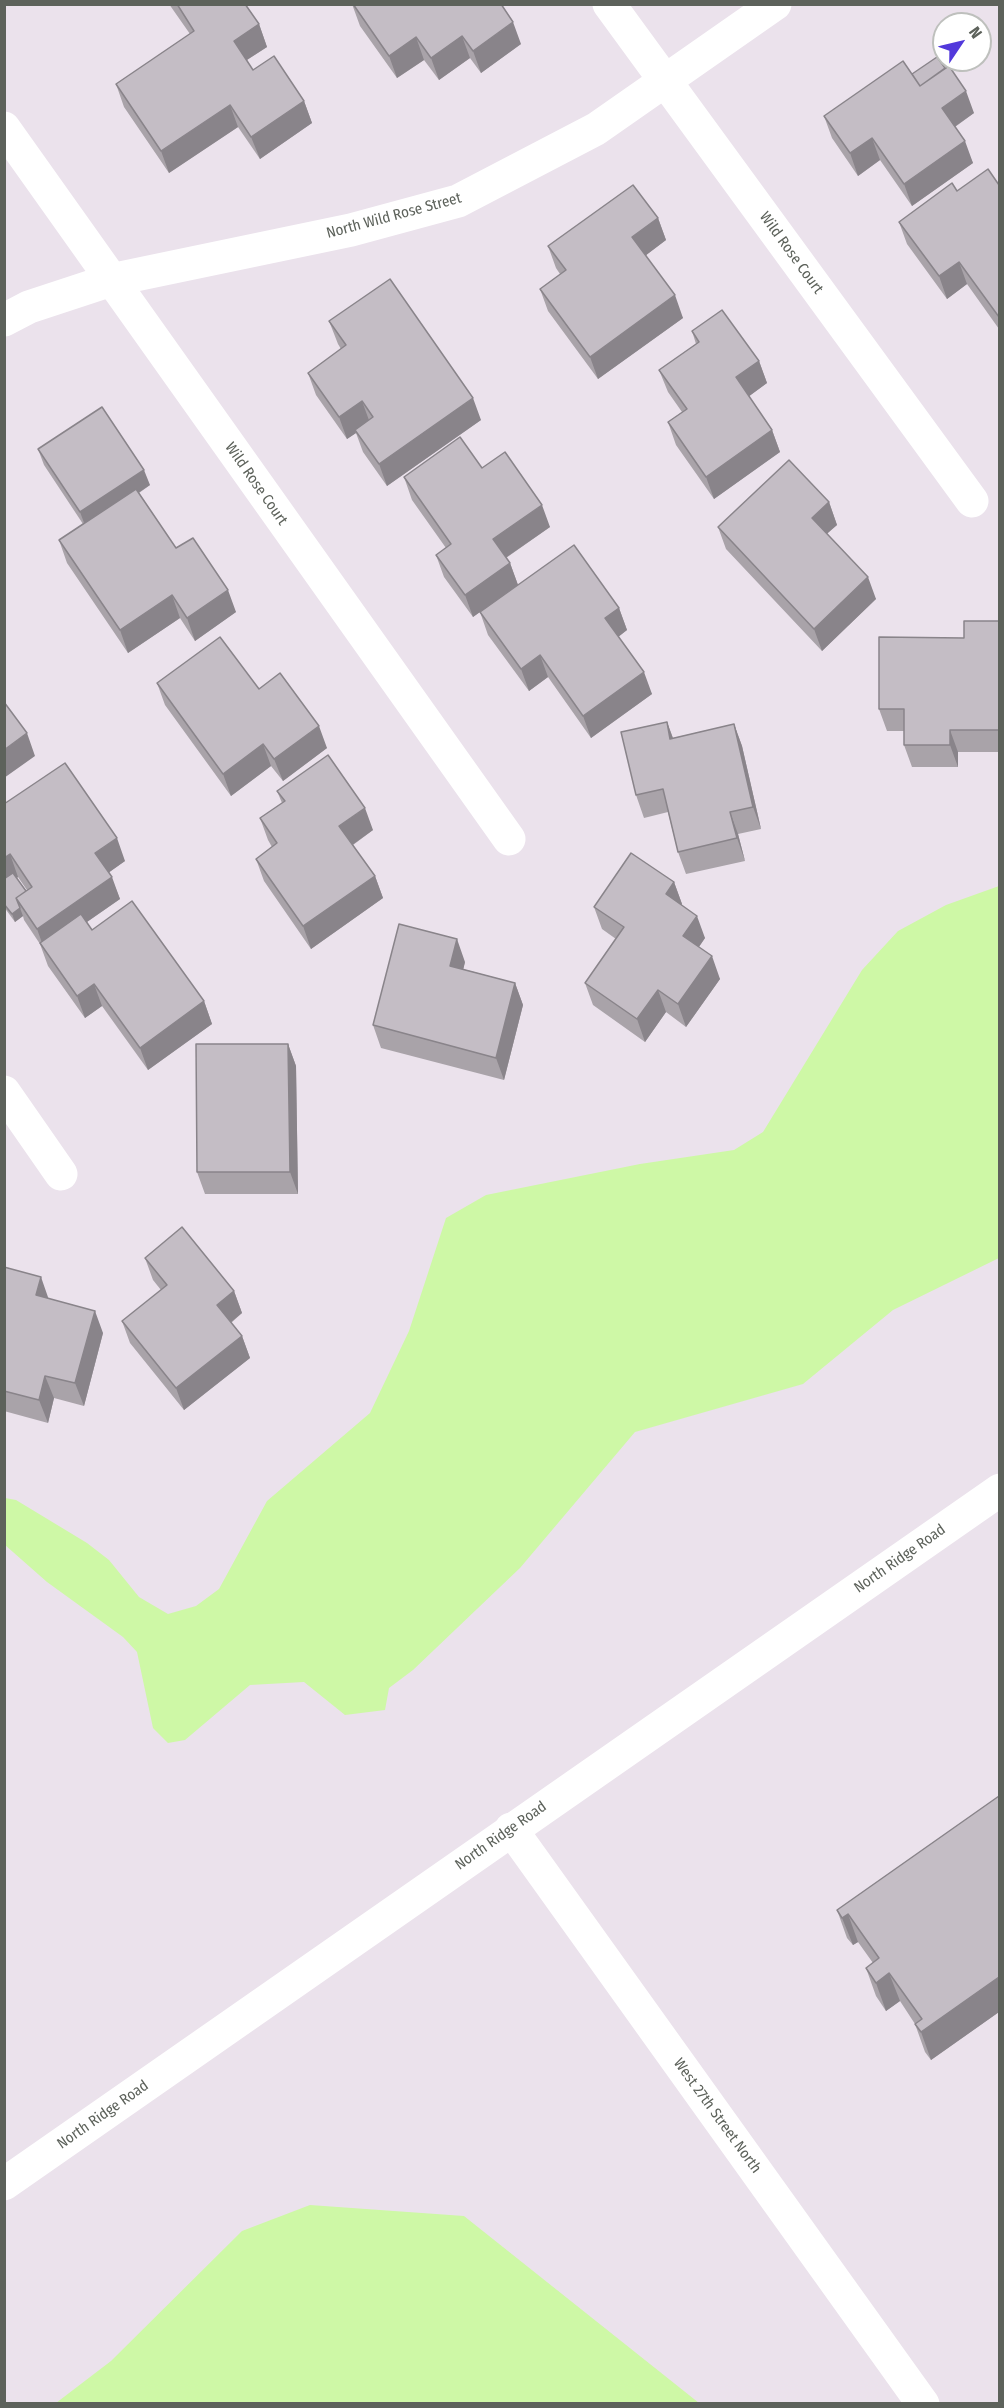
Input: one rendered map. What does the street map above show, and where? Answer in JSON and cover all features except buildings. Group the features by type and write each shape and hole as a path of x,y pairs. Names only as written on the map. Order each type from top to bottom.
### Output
{"street":[{"name":"Wild Rose Court","path":"609,4 972,501"},
{"name":"North Wild Rose Street","path":"4,320 29,307 111,280 351,230 458,201 596,129 775,4"},
{"name":"Wild Rose Court","path":"4,128 509,839"},
{"path":"4,1092 61,1174"},
{"name":"North Ridge Road","path":"4,2184 999,1490"},
{"name":"West 27th Street North","path":"511,1829 923,2403"}],"shaded area":[{"path":"999,886 999,1258 893,1310 803,1384 635,1432 520,1568 413,1670 389,1688 385,1710 345,1715 304,1682 250,1685 185,1740 168,1743 153,1728 137,1652 123,1637 47,1582 5,1545 5,1498 16,1500 87,1543 109,1560 139,1597 168,1614 196,1606 219,1589 267,1501 370,1413 409,1331 446,1218 486,1195 640,1164 734,1150 763,1132 862,970 898,931 946,905"},
{"path":"310,2205 464,2216 699,2403 56,2403 111,2361 242,2231"}]}
